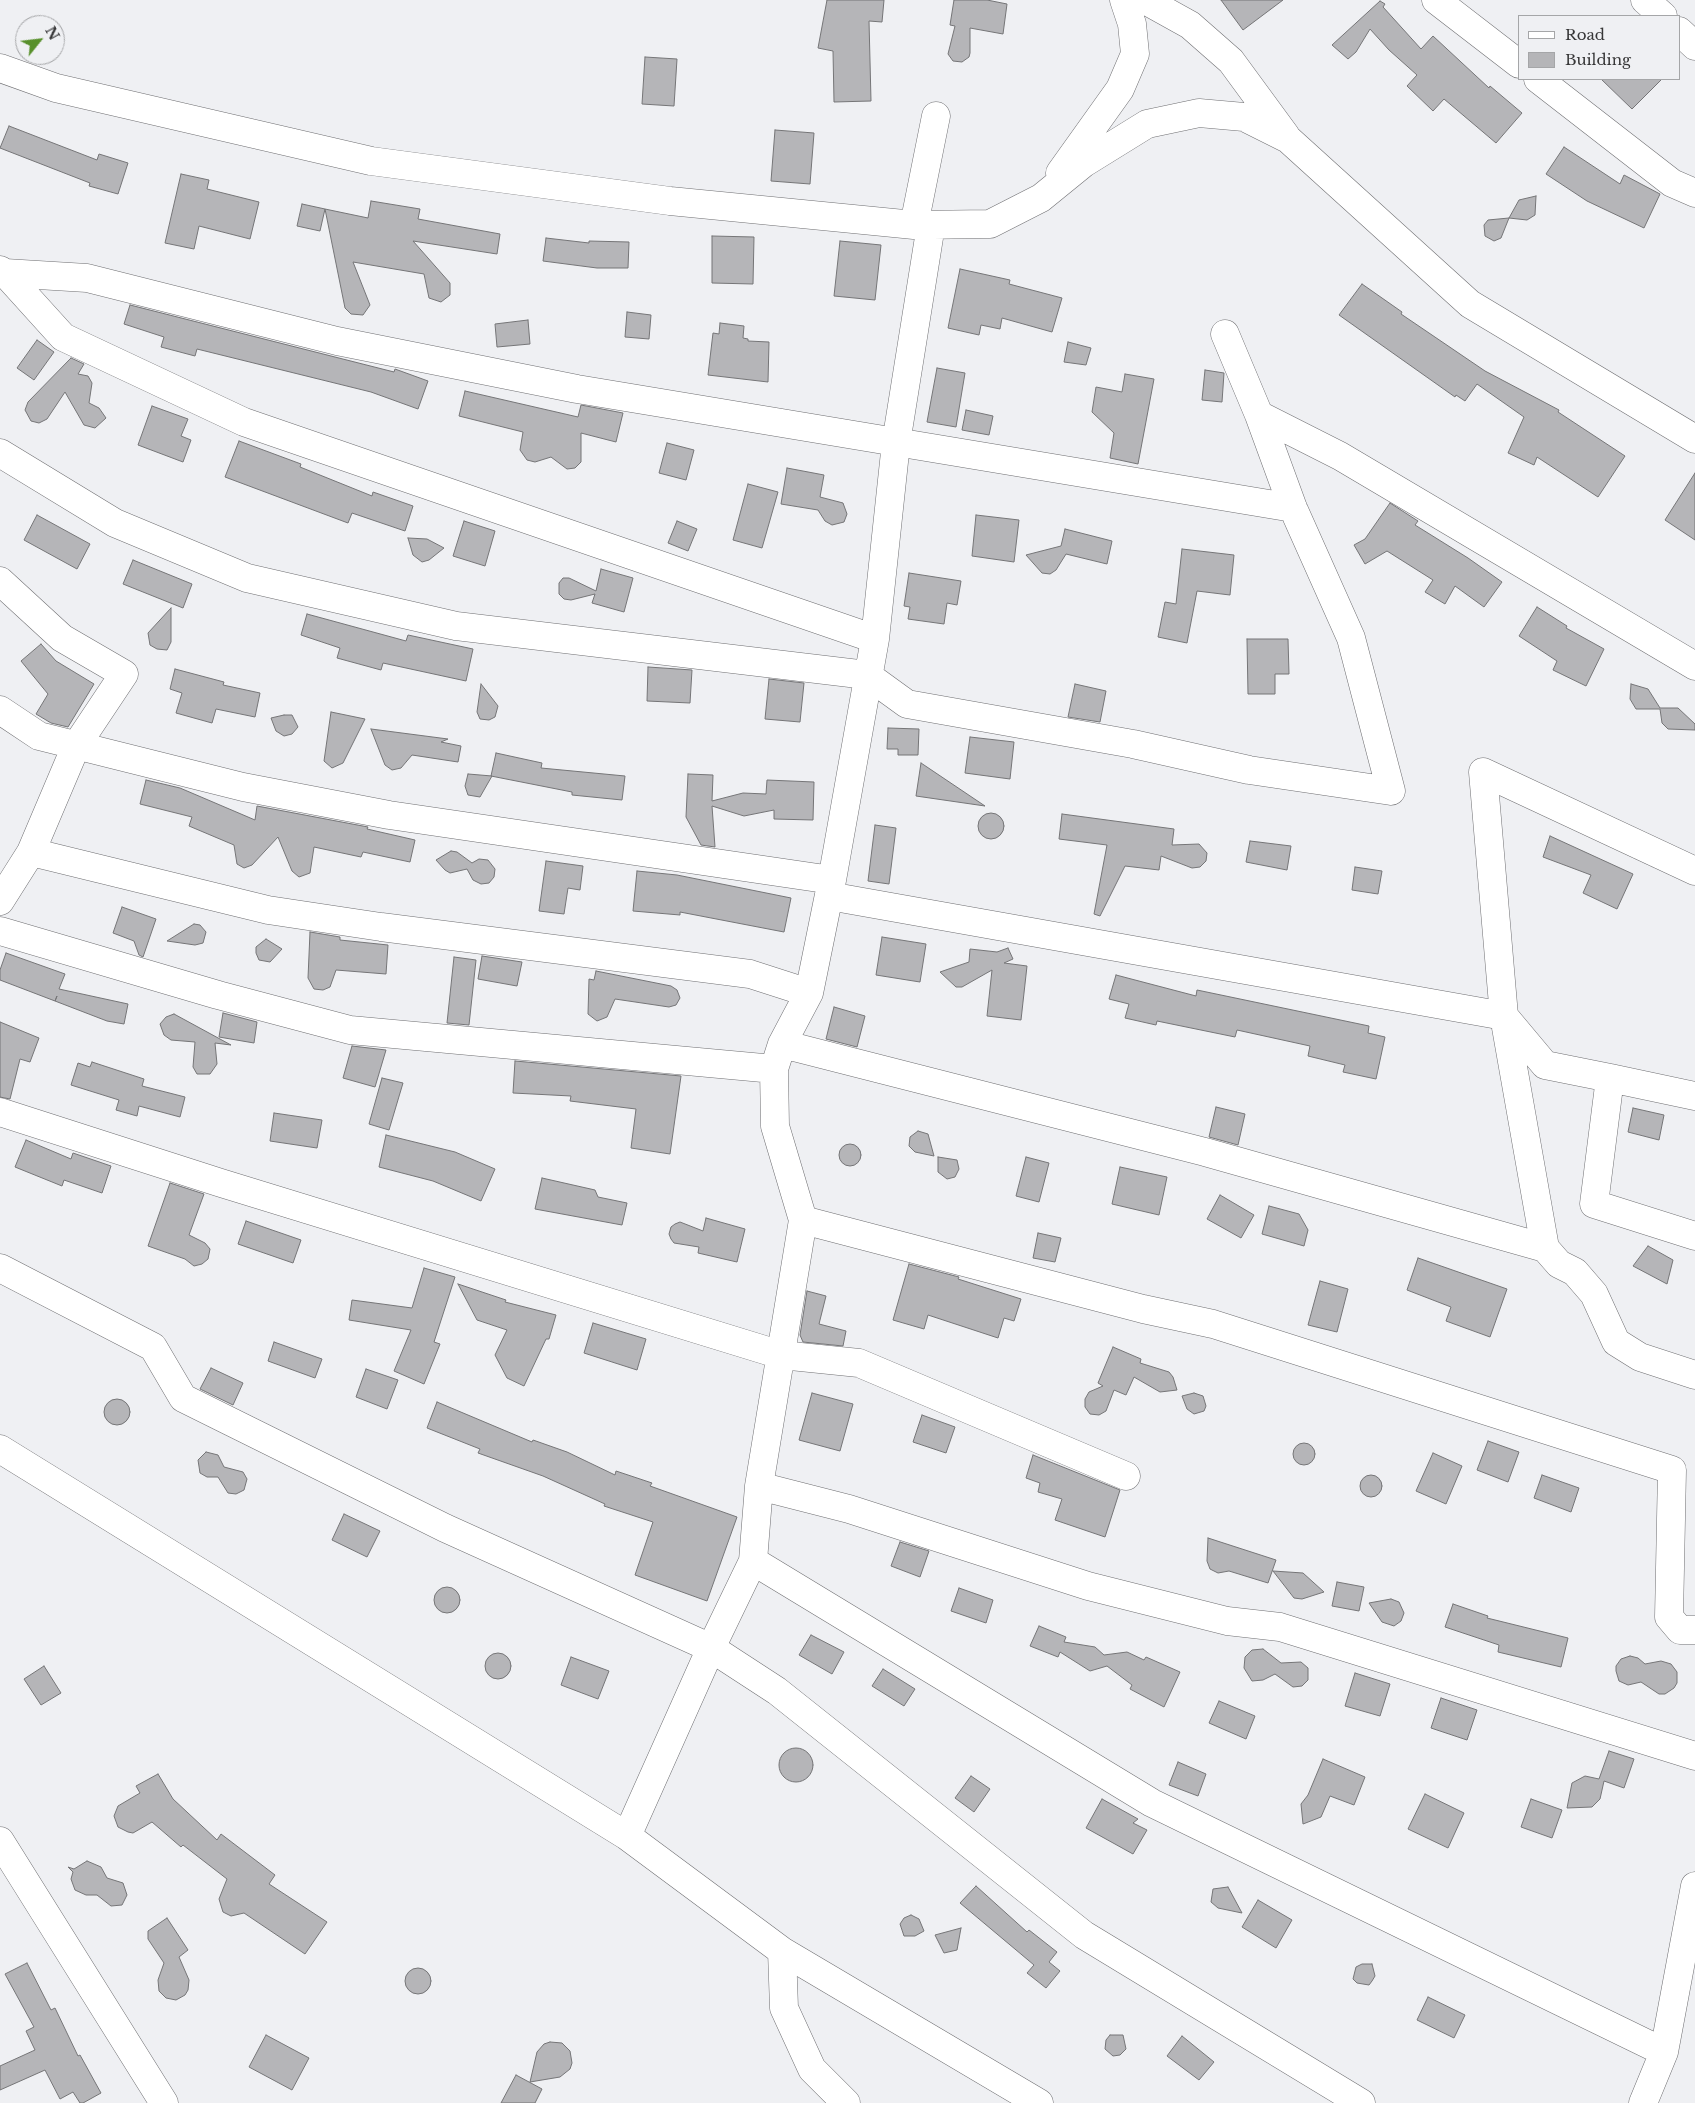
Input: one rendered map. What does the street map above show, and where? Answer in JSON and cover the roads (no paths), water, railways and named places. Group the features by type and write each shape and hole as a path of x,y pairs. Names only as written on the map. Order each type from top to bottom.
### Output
{"street":[{"path":"1041,198 1120,89 1135,54 1132,24 1124,0"},
{"path":"1145,0 1190,25 1231,61 1288,139 1470,304 1695,439"},
{"path":"1436,0 1518,63"},
{"path":"1645,0 1662,15"},
{"path":"1680,32 1695,46"},
{"path":"0,68 56,88 371,162 670,201 923,225 990,224 1041,198 1084,163 1147,124 1199,113 1217,114 1244,117 1288,139"},
{"path":"1539,80 1672,183 1695,193"},
{"path":"627,1836 711,1648 754,1561 759,1486 803,1220 775,1126 778,1056 809,993 875,639 896,443 936,116"},
{"path":"2,272 87,278 337,341 577,389 1293,508"},
{"path":"2,272 63,337 244,422 875,639"},
{"path":"0,454 115,523 247,578 456,626 867,674 907,704 1133,744 1249,770 1392,791 1351,638 1293,508 1260,416 1225,334"},
{"path":"1260,416 1340,456 1695,666"},
{"path":"0,581 62,638 124,674 76,746 31,852 0,901"},
{"path":"0,710 39,736 243,787 390,815 830,888 1504,1016 1545,1065 1695,1096"},
{"path":"1544,1248 1504,1016 1483,772 1695,871"},
{"path":"31,852 268,910 382,927 750,974 809,993"},
{"path":"0,931 218,995 350,1030 778,1056 1204,1152 1544,1248 1559,1264 1574,1272 1594,1294 1616,1342 1640,1357 1695,1375"},
{"path":"1610,1078 1594,1204 1695,1236"},
{"path":"0,1112 231,1186 781,1355 859,1363 1126,1476"},
{"path":"803,1220 1143,1309 1213,1324 1672,1470 1669,1617 1680,1630 1695,1630"},
{"path":"0,1268 153,1347 183,1398 445,1528 711,1648 777,1691 1084,1935 1361,2103"},
{"path":"0,1449 627,1836 782,1951 1039,2103"},
{"path":"759,1486 849,1509 1088,1586 1227,1621 1280,1627 1695,1756"},
{"path":"754,1561 1152,1803 1664,2052"},
{"path":"0,1841 164,2103"},
{"path":"1643,2103 1664,2052 1695,1886"},
{"path":"782,1951 784,2008 812,2069 846,2103"}]}
